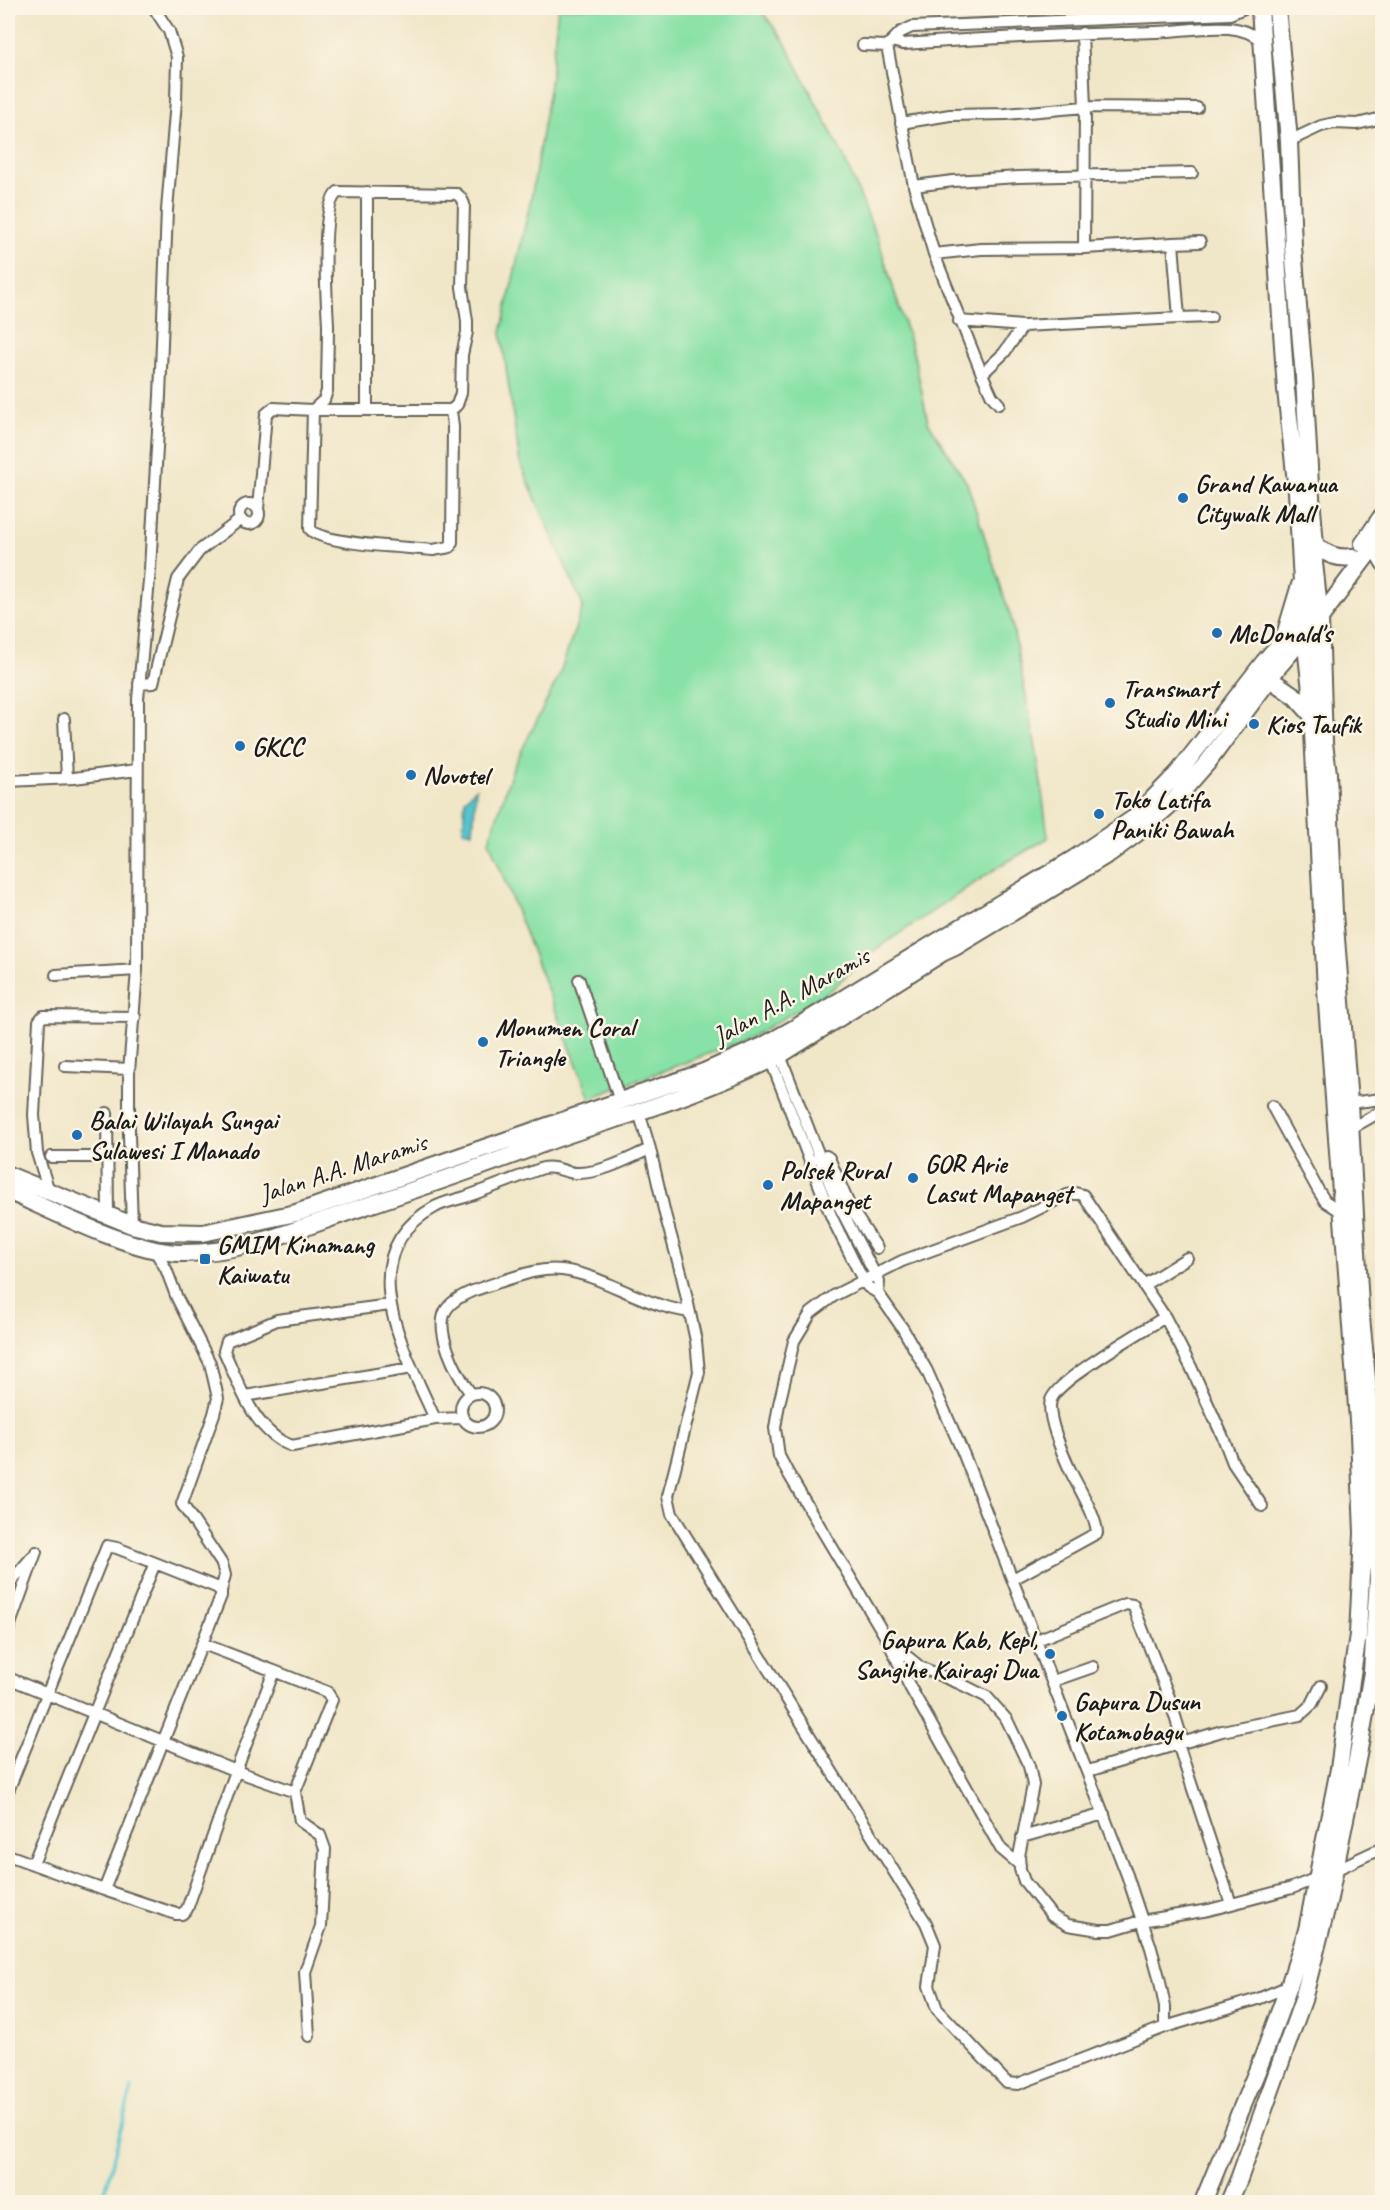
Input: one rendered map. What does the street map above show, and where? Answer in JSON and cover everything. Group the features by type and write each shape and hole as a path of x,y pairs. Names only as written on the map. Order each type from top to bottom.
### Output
{"highway":[{"path":"1260,8 1286,378 1298,492 1303,575 1315,612"},
{"path":"1203,2202 1264,2054 1307,1929 1340,1758 1358,1635 1362,1580 1363,1533 1359,1445 1326,990 1321,772 1324,732 1315,612 1315,545 1293,247 1289,141 1277,8"},
{"name":"Jalan A.A. Maramis","path":"8,1175 132,1225 161,1232 203,1233 296,1213 772,1050 1133,819 1178,773 1284,639 1315,612 1383,516"},
{"path":"8,1191 106,1233 154,1249 188,1253 246,1245 639,1112 740,1074 772,1050 955,947 1131,838 1162,812 1194,780 1278,667 1305,636 1315,612 1378,542"},
{"path":"1315,545 1340,559 1353,557"},
{"path":"1284,639 1303,575"},
{"path":"1229,2202 1303,2000 1335,1870 1372,1672 1377,1588 1377,1532 1370,1410 1360,1307 1349,1103 1321,772 1312,715 1305,636"},
{"path":"1270,679 1296,697 1312,715"}],"street":[{"path":"132,1225 129,1069 137,970 139,684 150,569 160,396 166,210 175,110 177,57 168,31 154,8"},
{"path":"863,45 1082,33 1111,26 1230,14 1242,9 1241,30"},
{"path":"889,44 901,32 912,27 1050,22 1157,32 1217,28 1241,30 1251,33 1262,41"},
{"path":"1050,22 1051,35"},
{"path":"1082,33 1085,107 1084,248"},
{"path":"889,44 900,123 914,186 934,254 959,321 992,396 999,404"},
{"path":"900,123 950,115 1006,114 1085,107 1197,108"},
{"path":"1289,141 1321,126 1335,123 1357,124 1383,118"},
{"path":"914,186 964,180 1192,173"},
{"path":"139,684 153,683 173,593 184,569 200,550 241,519 242,506 250,504 258,509 266,414 273,408 313,410 451,410 458,405 461,393 462,355 467,332 462,287 464,204 461,198 457,194 368,192 334,194 326,231 327,391 324,400 313,410 311,530 322,537 334,540 434,550 447,549 452,543 451,410"},
{"path":"366,410 368,192"},
{"path":"934,254 981,249 1084,248 1200,242"},
{"path":"1173,243 1179,318"},
{"path":"959,321 1023,326 1211,317"},
{"path":"982,374 1004,353 1023,326"},
{"path":"1378,542 1383,565"},
{"path":"64,719 67,778"},
{"path":"8,781 67,778 137,770"},
{"path":"56,975 137,970"},
{"path":"579,980 620,1101"},
{"path":"49,1191 37,1153 34,1115 39,1021 43,1016 135,1017"},
{"path":"772,1050 837,1202 879,1282 878,1293"},
{"path":"772,1050 827,1208 863,1280 868,1287 878,1293 903,1329 927,1371 964,1455 1127,1875 1159,1977 1165,2027"},
{"path":"65,1066 129,1069"},
{"path":"1349,1103 1383,1099"},
{"path":"1272,1106 1325,1201 1342,1212"},
{"path":"1350,1129 1383,1111"},
{"path":"639,1112 682,1276 696,1341 699,1372 668,1496 672,1514 926,1923 935,1945 929,1993 937,2009 1007,2083 1018,2084 1165,2027 1258,1999 1289,1986"},
{"path":"107,1113 108,1216"},
{"path":"435,1419 395,1327 390,1305 388,1291 391,1260 397,1241 406,1228 437,1206 532,1172 555,1166 575,1173 592,1172 650,1149"},
{"path":"524,1151 532,1172"},
{"path":"51,1156 106,1157"},
{"path":"818,1158 826,1156 829,1158 850,1207 877,1248"},
{"path":"1020,1865 1001,1849 910,1688 888,1641 779,1456 775,1428 779,1404 794,1341 801,1327 811,1313 834,1296 875,1274 934,1248 1022,1217 1075,1193 1083,1195 1165,1317 1191,1367 1233,1463 1262,1506"},
{"path":"104,1890 162,1741 203,1644 221,1596 225,1575 222,1564 182,1504 218,1398 210,1363 177,1298 166,1269 154,1249"},
{"path":"1144,1285 1186,1258"},
{"path":"471,1394 448,1353 443,1333 443,1317 448,1307 459,1298 479,1289 529,1273 562,1270 588,1277 659,1305 689,1312"},
{"path":"390,1305 277,1320 227,1341 224,1351 258,1419 273,1436 292,1446 435,1419 463,1418"},
{"path":"1013,1579 1097,1533 1059,1443 1050,1409 1054,1395 1059,1388 1085,1369 1165,1317"},
{"path":"245,1396 412,1368"},
{"path":"471,1394 485,1395 494,1405 492,1419 481,1426 467,1423 463,1418 462,1404 471,1394"},
{"path":"8,1791 107,1546 216,1587 221,1591"},
{"path":"8,1585 36,1552 8,1630"},
{"path":"33,1864 155,1563"},
{"path":"1037,1640 1126,1604 1133,1605 1169,1697 1231,1904"},
{"path":"888,1641 920,1667 987,1697 1007,1720 1024,1755 1034,1785 1019,1856 1024,1881 1052,1916 1068,1925 1099,1930 1111,1929 1231,1904 1292,1888 1317,1878"},
{"path":"203,1644 327,1692 332,1700 295,1792 300,1821 320,1834 325,1849 321,1926 305,1972 309,2036"},
{"path":"1053,1681 1093,1667"},
{"path":"8,1855 176,1914 184,1913 274,1671"},
{"path":"8,1678 236,1771 295,1792"},
{"path":"1088,1771 1231,1729 1300,1715 1312,1704 1321,1686"},
{"path":"1022,1837 1104,1814"},
{"path":"1335,1870 1383,1848"}],"green space":[{"path":"558,8 759,8 783,39 843,155 879,242 914,355 928,422 967,483 1011,618 1037,754 1048,838 1000,866 869,954 831,990 748,1039 590,1098 489,841 513,768 559,676 583,606 520,463 501,333 532,194 550,84"}],"water":[{"path":"476,788 473,832 463,830 465,799"}],"waterway":[{"path":"102,2202 132,2087"}],"place":[{"name":"Grand Kawanua Citywalk Mall","path":"1183,498"},
{"name":"McDonald's","path":"1217,633"},
{"name":"Transmart Studio Mini","path":"1110,703"},
{"name":"Kios Taufik","path":"1254,724"},
{"name":"GKCC","path":"240,746"},
{"name":"Novotel","path":"411,775"},
{"name":"Toko Latifa Paniki Bawah","path":"1099,814"},
{"name":"Monumen Coral Triangle","path":"483,1042"},
{"name":"Balai Wilayah Sungai Sulawesi I Manado","path":"77,1135"},
{"name":"GOR Arie Lasut Mapanget","path":"913,1178"},
{"name":"Polsek Rural Mapanget","path":"768,1185"},
{"name":"GMIM Kinamang Kaiwatu","path":"205,1259"},
{"name":"Gapura Kab, Kepl, Sangihe Kairagi Dua","path":"1050,1654"},
{"name":"Gapura Dusun Kotamobagu","path":"1062,1716"}]}
